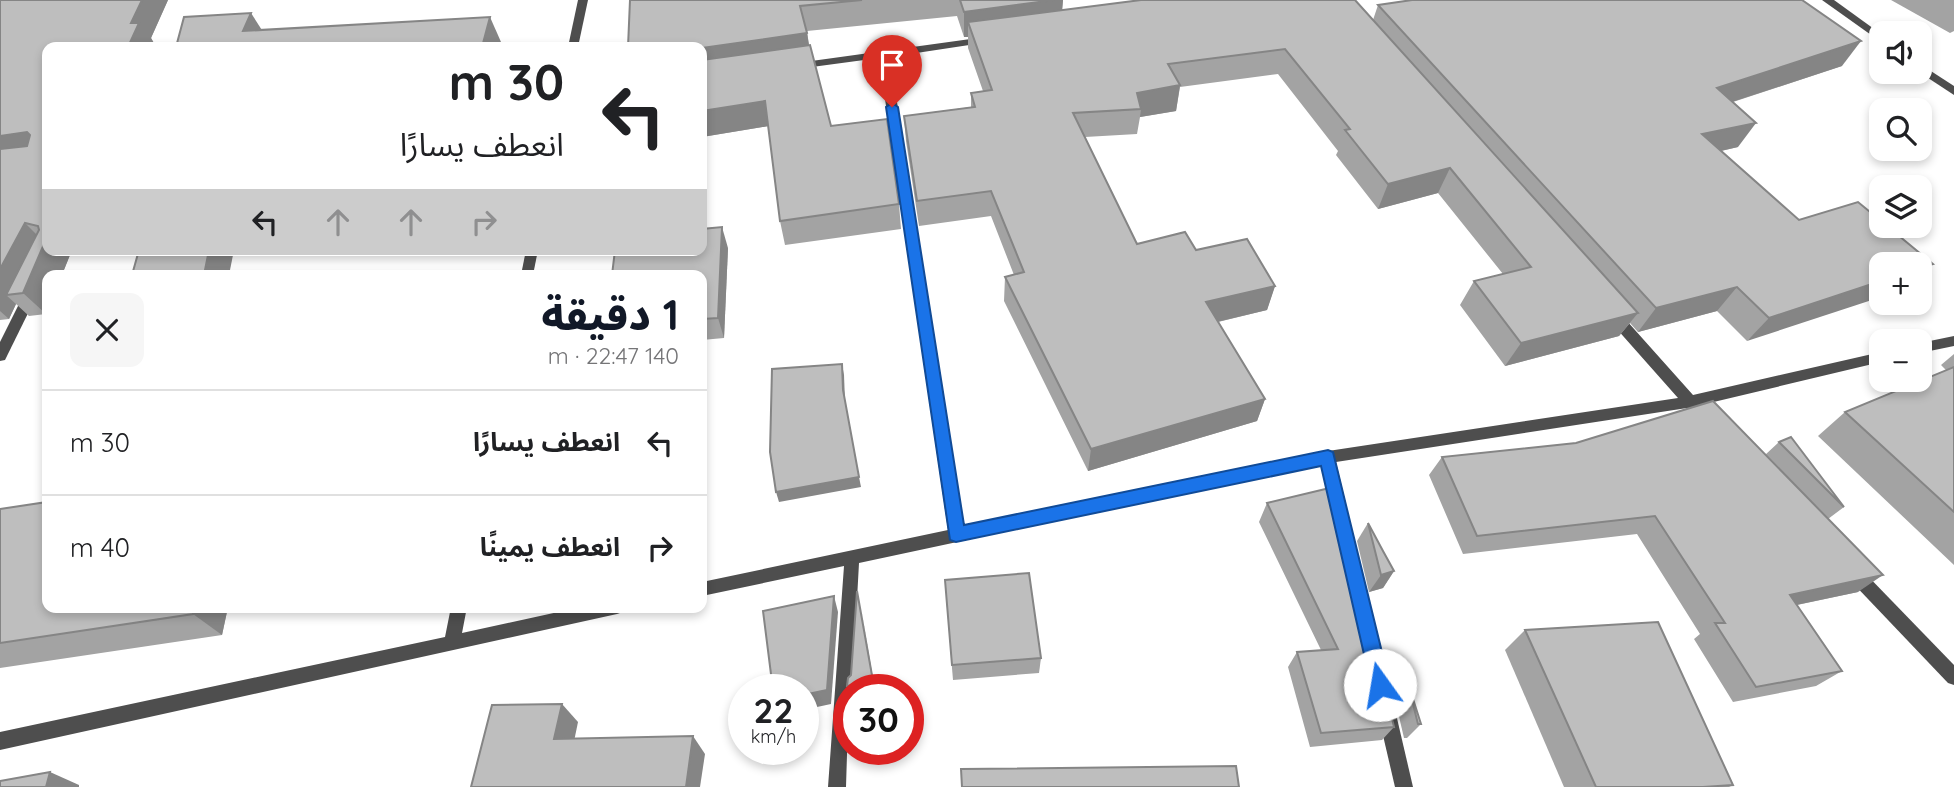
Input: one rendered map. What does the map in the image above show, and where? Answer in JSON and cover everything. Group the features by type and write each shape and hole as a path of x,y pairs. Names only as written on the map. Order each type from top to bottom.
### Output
{"street":[{"path":"574,42 583,0"},
{"path":"1827,0 1869,30"},
{"path":"780,68 991,39"},
{"path":"884,54 956,534"},
{"path":"1932,75 1954,91"},
{"path":"0,356 35,286"},
{"path":"1607,309 1708,421"},
{"path":"1932,346 1954,341"},
{"path":"707,588 1328,457 1689,402 1869,360"},
{"path":"1328,457 1343,523"},
{"path":"837,787 852,556"},
{"path":"1841,559 1954,677"},
{"path":"452,643 458,613"},
{"path":"0,741 590,613"},
{"path":"1382,695 1404,787"}],"building":[{"path":"0,0 142,0 131,23 139,23 130,42 42,42 42,249 23,293 6,295 39,230 38,226 25,223 0,269 0,149 27,146 30,135 27,132 0,136"},
{"path":"630,0 862,0 800,6 807,33 707,47 707,42 628,42"},
{"path":"960,0 1054,0 964,12"},
{"path":"1141,0 1355,0 1638,313 1521,343 1474,281 1531,267 1450,168 1388,184 1345,130 1350,129 1285,49 1168,64 1180,85 1137,93 1141,109 1073,113 1137,244 1185,232 1196,250 1247,239 1275,286 1206,302 1265,399 1091,449 1005,277 1024,272 991,191 917,201 904,116 975,107 971,93 992,90 968,22"},
{"path":"1412,0 1802,0 1861,41 1717,88 1756,123 1702,134 1799,220 1858,202 1869,211 1869,238 1902,238 1918,252 1869,252 1869,285 1769,318 1737,287 1656,308 1378,5"},
{"path":"251,13 243,31 490,17 483,42 177,42 184,17"},
{"path":"810,45 831,126 887,119 899,204 780,221 765,101 707,110 707,59"},
{"path":"722,227 718,318 707,319 707,270 613,270 614,256 707,256 707,228"},
{"path":"137,256 208,256 205,270 133,270"},
{"path":"842,364 843,390 859,477 776,492 770,452 772,369"},
{"path":"1954,367 1954,512 1845,412 1893,392 1932,392 1932,376"},
{"path":"1713,401 1883,575 1790,595 1842,671 1756,687 1715,623 1725,623 1655,516 1477,536 1442,457 1576,443"},
{"path":"1791,437 1844,507 1779,442"},
{"path":"1338,486 1394,727 1321,733 1297,652 1338,649 1267,503"},
{"path":"42,503 42,613 193,614 0,643 0,509"},
{"path":"1368,523 1383,551 1394,571 1381,575"},
{"path":"1029,573 1041,658 952,665 945,580"},
{"path":"857,591 872,674 851,674"},
{"path":"834,596 827,690 819,692 819,674 771,674 763,611"},
{"path":"1658,622 1733,785 1596,787 1525,630"},
{"path":"1407,680 1421,724 1418,724"},
{"path":"562,704 554,739 693,736 686,787 471,787 492,705"},
{"path":"1236,766 1239,787 962,787 961,769"},
{"path":"50,772 46,787 0,787 0,781"}],"route":[{"path":"892,107 956,534 1328,457 1380,685"}]}
